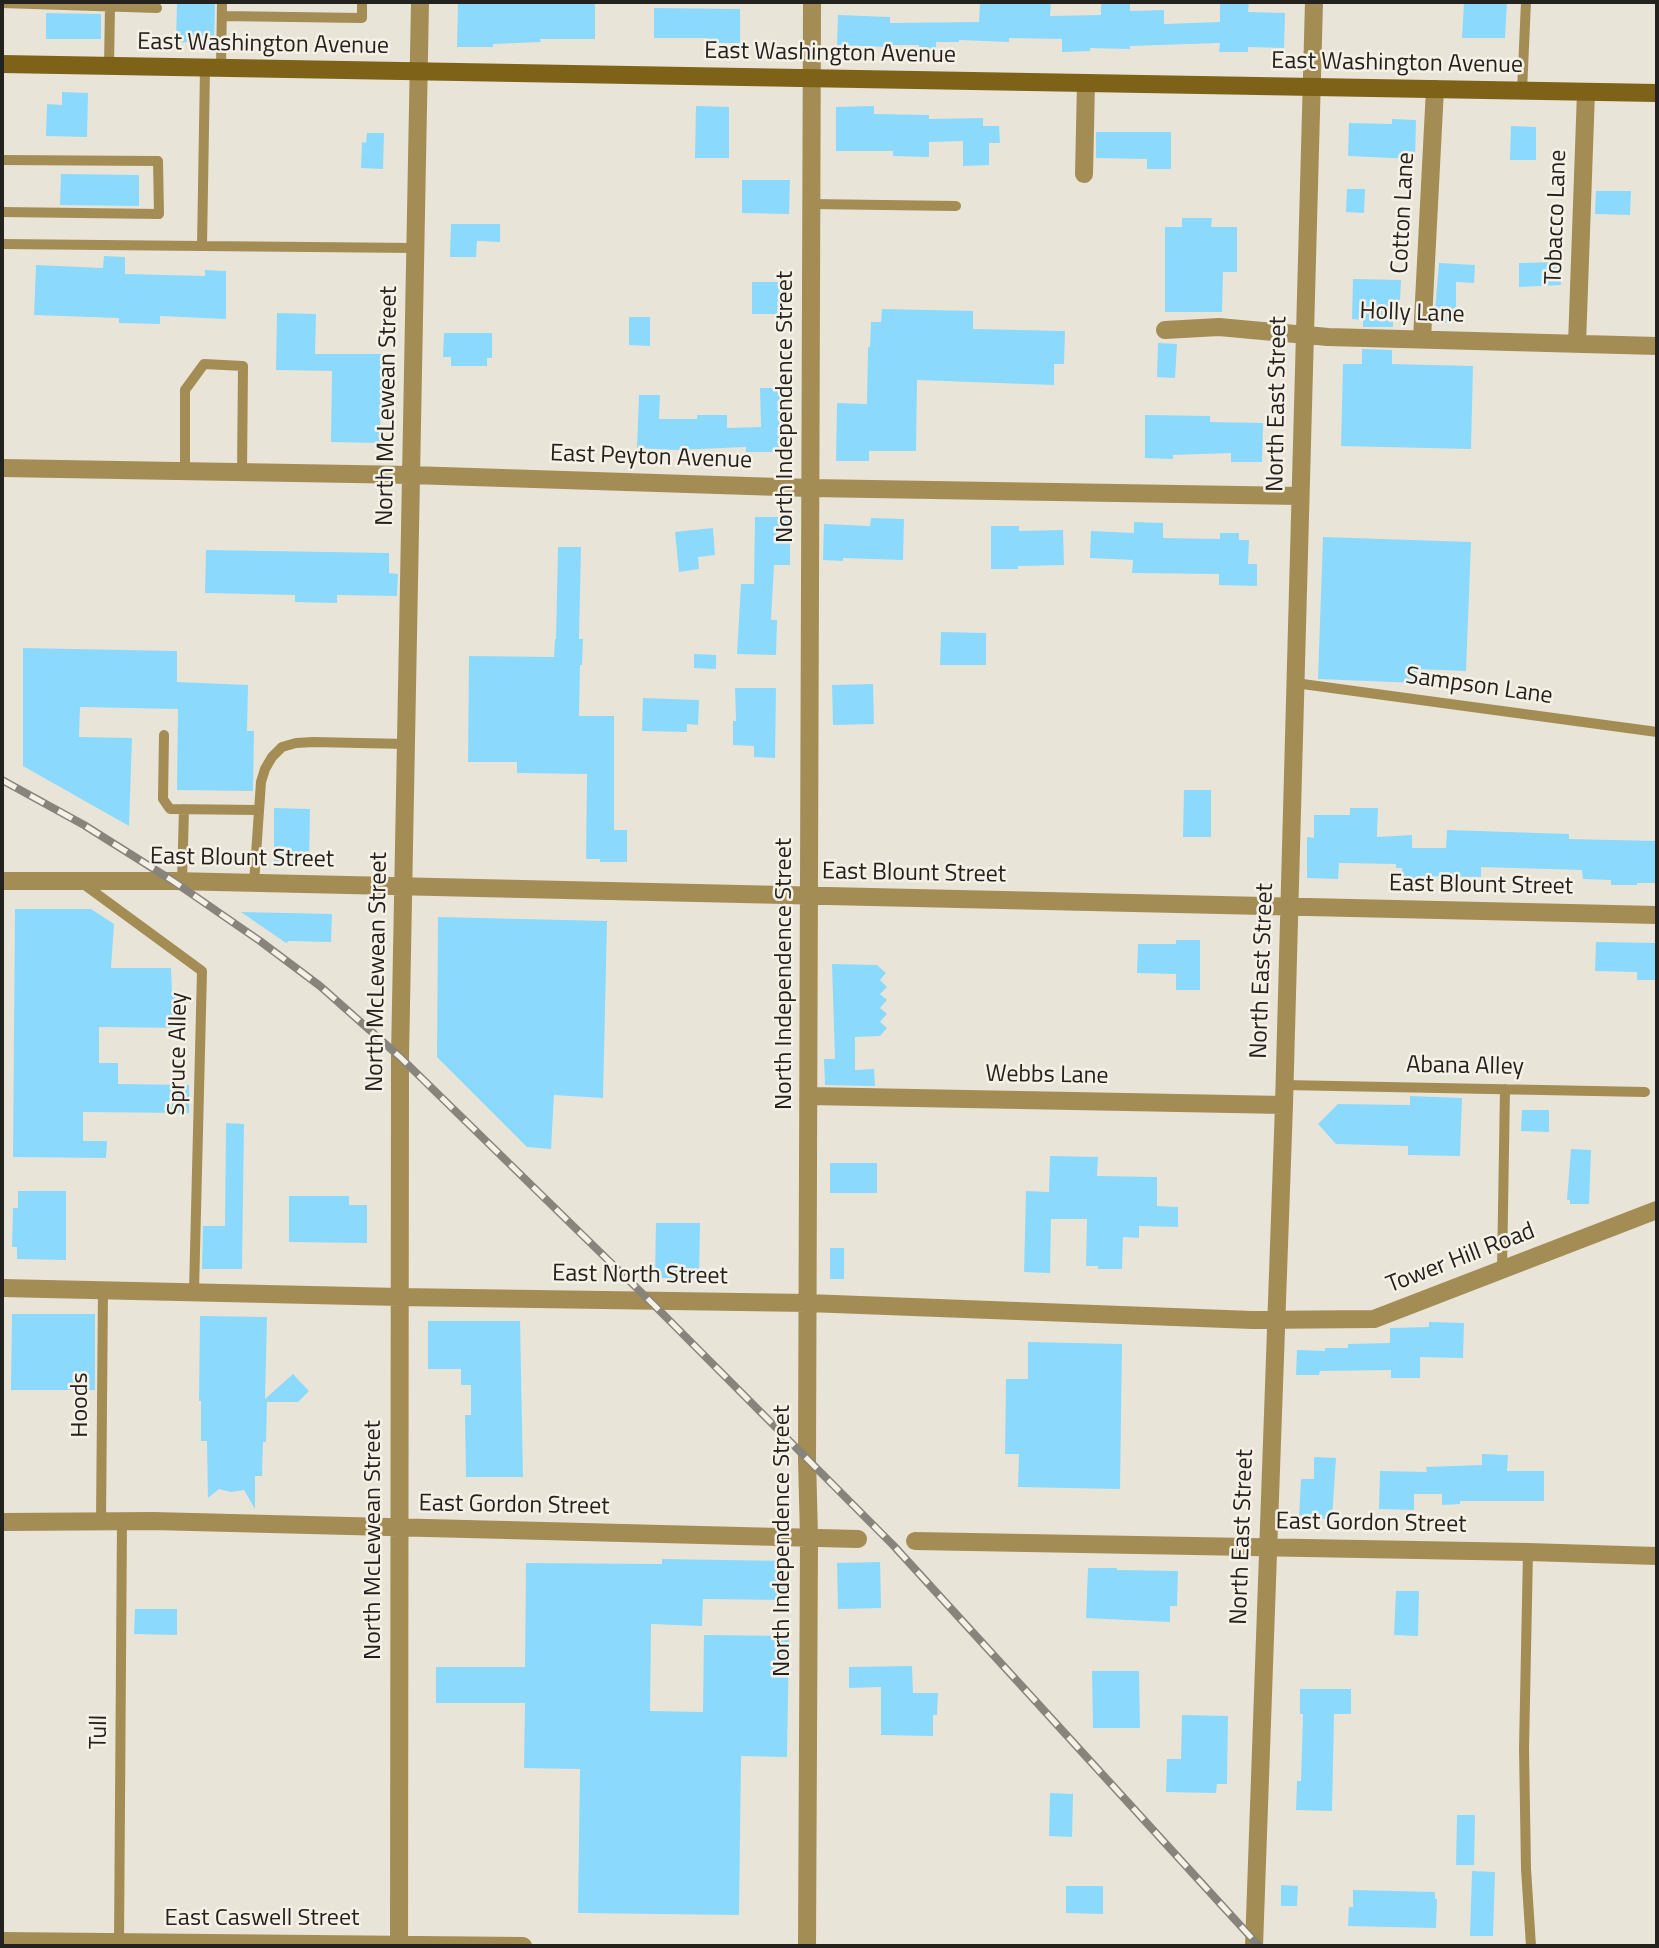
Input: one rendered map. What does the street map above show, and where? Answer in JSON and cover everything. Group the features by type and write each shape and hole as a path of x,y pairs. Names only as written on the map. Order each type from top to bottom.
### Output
{"street":[{"name":"North McLewean Street","path":"399,1945 400,1057 420,2"},
{"name":"North Independence Street","path":"807,1946 812,2"},
{"name":"North East Street","path":"1254,1944 1284,1105 1314,2"},
{"name":"East Washington Avenue","path":"2,64 1657,93"},
{"path":"1084,174 1086,83"},
{"name":"Cotton Lane","path":"1422,339 1435,89"},
{"name":"Tobacco Lane","path":"1577,344 1586,92"},
{"name":"Holly Lane","path":"1165,330 1219,327 1328,337 1657,346"},
{"name":"East Peyton Avenue","path":"2,468 411,475 810,488 1300,496"},
{"name":"East Blount Street","path":"2,881 182,881 1657,915"},
{"name":"Webbs Lane","path":"809,1096 1284,1105"},
{"name":"Tower Hill Road","path":"1277,1319 1374,1319 1657,1210"},
{"name":"East North Street","path":"2,1288 808,1303 1277,1319"},
{"name":"East Gordon Street","path":"2,1522 122,1521 858,1539"},
{"name":"East Gordon Street","path":"915,1541 1657,1556"},
{"name":"East Caswell Street","path":"2,1941 523,1946"}],"lane":[{"path":"202,246 213,69 222,2"},
{"path":"222,16 362,18 362,2"},
{"path":"1522,91 1526,2"},
{"path":"2,3 157,8"},
{"path":"109,66 110,6"},
{"path":"2,160 158,161 159,214 2,212"},
{"path":"811,204 956,206"},
{"path":"2,244 415,248"},
{"path":"185,471 185,390 204,364 243,366 242,473"},
{"name":"Sampson Lane","path":"1295,684 1657,732"},
{"path":"164,735 163,799 170,809 258,810"},
{"path":"254,883 261,782 272,757 282,747 313,742 407,744"},
{"path":"182,881 184,809"},
{"name":"Spruce Alley","path":"79,881 202,971 194,1291"},
{"name":"Abana Alley","path":"1284,1085 1645,1092"},
{"path":"1502,1270 1505,1089"},
{"name":"Hoods","path":"101,1521 103,1289"},
{"name":"Tull","path":"119,1942 122,1521"},
{"path":"1528,1552 1524,1749 1526,1869 1531,1946"}],"building":[{"path":"177,2 215,2 214,43 176,42"},
{"path":"458,2 595,2 595,39 540,39 541,42 493,44 493,47 457,47"},
{"path":"980,2 1051,2 1050,16 1101,15 1101,2 1130,2 1130,11 1164,10 1164,24 1220,22 1220,2 1249,2 1248,12 1285,13 1284,48 1248,47 1248,52 1219,52 1220,43 1130,46 1130,49 1090,48 1090,51 1062,52 1062,39 1009,38 1009,42 936,42 936,52 919,52 919,45 837,45 838,15 890,17 890,23 979,22"},
{"path":"1464,2 1507,3 1505,38 1462,38"},
{"path":"654,8 740,9 740,43 707,43 707,38 654,38"},
{"path":"46,13 101,14 101,39 46,39"},
{"path":"62,92 88,93 87,137 46,136 47,104 62,105"},
{"path":"696,106 729,107 729,158 695,158"},
{"path":"874,106 874,114 929,115 929,119 983,118 983,126 999,126 1000,143 989,143 989,165 963,166 963,141 929,142 929,157 893,156 893,151 836,151 836,107"},
{"path":"1392,119 1416,120 1415,159 1348,156 1349,123 1392,124"},
{"path":"1511,126 1536,127 1536,160 1510,160"},
{"path":"1096,132 1171,132 1171,169 1147,169 1147,159 1096,158"},
{"path":"367,133 384,133 383,169 361,168 362,142 366,143"},
{"path":"61,174 139,175 139,206 60,205"},
{"path":"742,180 790,180 789,214 742,213"},
{"path":"1347,189 1365,189 1364,213 1346,212"},
{"path":"1596,191 1631,191 1630,215 1595,214"},
{"path":"1182,218 1212,218 1211,227 1237,227 1237,272 1223,272 1222,312 1165,312 1165,227 1182,227"},
{"path":"451,224 500,224 500,242 477,241 476,257 450,257"},
{"path":"104,256 125,257 125,274 205,276 205,270 226,271 226,319 160,316 160,324 119,323 119,318 34,315 36,265 103,268"},
{"path":"1560,262 1561,285 1519,287 1519,263"},
{"path":"1439,263 1475,265 1474,283 1456,282 1456,323 1434,323"},
{"path":"1353,279 1401,280 1399,321 1393,321 1393,327 1363,327 1363,320 1352,319"},
{"path":"752,282 780,282 780,314 752,314"},
{"path":"882,309 973,311 973,329 1065,331 1064,364 1054,364 1054,385 917,380 916,451 869,451 869,461 836,461 837,403 867,404 871,322 881,322"},
{"path":"277,313 316,314 315,354 381,354 380,443 331,442 332,371 276,370"},
{"path":"629,317 650,317 650,346 629,345"},
{"path":"444,333 492,333 492,358 487,358 487,366 451,366 451,357 443,357"},
{"path":"1158,343 1177,344 1175,378 1157,377"},
{"path":"1362,349 1392,350 1392,364 1473,366 1471,449 1341,446 1343,364 1362,364"},
{"path":"760,388 785,388 786,411 781,412 782,452 746,452 746,447 676,450 637,448 639,395 660,395 659,419 697,419 697,415 727,415 727,428 761,427"},
{"path":"1145,415 1210,416 1210,422 1263,423 1262,462 1231,462 1231,453 1173,455 1173,459 1145,458"},
{"path":"755,517 790,517 790,565 774,565 771,620 777,620 776,655 737,654 741,584 754,584"},
{"path":"871,518 904,519 903,560 823,560 824,524 870,526"},
{"path":"1134,522 1163,523 1163,538 1220,539 1220,533 1239,533 1239,540 1249,540 1248,564 1257,564 1257,586 1219,585 1219,574 1132,573 1133,560 1090,558 1091,531 1134,533"},
{"path":"991,526 1019,526 1019,531 1063,530 1064,565 991,569"},
{"path":"713,528 715,555 698,557 699,569 679,572 675,532"},
{"path":"1323,537 1471,542 1466,671 1417,669 1417,683 1318,679"},
{"path":"558,547 581,547 579,639 583,639 579,716 614,716 614,830 627,830 627,862 586,859 587,774 517,773 517,762 468,762 469,656 554,657"},
{"path":"206,550 389,553 389,573 398,574 397,596 337,595 337,603 295,602 295,595 205,593"},
{"path":"941,632 986,633 986,665 940,665"},
{"path":"23,648 177,651 177,682 248,685 247,731 254,731 253,791 177,790 178,709 80,707 79,737 132,738 129,826 23,766"},
{"path":"694,654 716,655 716,669 694,668"},
{"path":"873,684 874,724 833,725 832,685"},
{"path":"735,688 776,688 775,758 754,757 754,746 733,745 733,721 736,721"},
{"path":"643,698 699,700 698,725 687,724 687,732 642,731"},
{"path":"1184,790 1211,790 1211,837 1183,837"},
{"path":"274,808 310,809 309,861 274,861"},
{"path":"1350,808 1378,808 1377,837 1412,835 1412,848 1446,848 1447,830 1569,834 1569,839 1657,841 1657,883 1611,885 1611,880 1583,879 1582,870 1481,867 1481,877 1419,876 1419,879 1403,880 1402,868 1396,868 1396,864 1339,863 1338,879 1307,878 1307,837 1314,838 1314,815 1350,815"},
{"path":"15,909 91,909 114,924 111,968 171,968 172,993 182,994 187,998 186,1028 99,1027 99,1063 118,1063 118,1084 189,1085 189,1113 83,1112 83,1141 107,1141 106,1158 13,1157"},
{"path":"241,912 332,914 331,942 286,943"},
{"path":"438,917 607,921 603,1098 554,1095 551,1149 527,1147 437,1057"},
{"path":"1176,940 1200,940 1200,990 1176,990 1176,974 1137,973 1138,944 1176,944"},
{"path":"1596,942 1657,943 1657,980 1637,980 1637,972 1595,971"},
{"path":"832,964 877,965 886,973 880,980 887,987 880,994 887,1000 880,1008 887,1014 880,1022 887,1028 880,1036 855,1037 855,1070 874,1069 875,1086 825,1085 824,1059 835,1059"},
{"path":"1410,1096 1462,1098 1460,1156 1408,1155 1408,1146 1336,1144 1318,1124 1338,1104 1410,1105"},
{"path":"1522,1110 1549,1110 1549,1132 1521,1131"},
{"path":"226,1123 244,1124 242,1269 202,1269 203,1226 225,1226"},
{"path":"1571,1149 1591,1150 1589,1204 1570,1204 1570,1200 1567,1200"},
{"path":"1050,1156 1098,1157 1097,1176 1157,1177 1157,1206 1178,1207 1178,1227 1139,1226 1139,1238 1123,1237 1122,1269 1098,1269 1098,1266 1086,1266 1087,1219 1051,1219 1050,1273 1024,1272 1026,1191 1049,1192"},
{"path":"830,1163 877,1163 877,1193 830,1193"},
{"path":"18,1191 66,1191 66,1260 17,1259 17,1247 12,1247 13,1208 18,1208"},
{"path":"289,1196 349,1196 349,1205 367,1205 367,1243 289,1242"},
{"path":"656,1223 700,1223 699,1278 655,1278"},
{"path":"830,1248 844,1248 844,1279 830,1279"},
{"path":"12,1314 95,1314 95,1390 11,1390"},
{"path":"200,1316 267,1317 265,1399 293,1374 309,1391 298,1402 267,1402 262,1476 255,1476 255,1509 244,1490 231,1492 219,1489 208,1498 207,1441 201,1441 199,1401"},
{"path":"428,1321 520,1321 523,1477 466,1477 465,1415 471,1415 471,1385 461,1385 461,1369 428,1369"},
{"path":"1429,1322 1464,1323 1463,1358 1420,1357 1420,1378 1391,1378 1391,1370 1320,1371 1319,1375 1296,1375 1297,1350 1325,1351 1325,1348 1348,1348 1348,1344 1390,1343 1390,1328 1429,1327"},
{"path":"1028,1342 1122,1344 1120,1489 1018,1487 1019,1454 1005,1454 1006,1379 1028,1379"},
{"path":"1482,1454 1508,1455 1507,1471 1544,1471 1544,1501 1460,1501 1460,1504 1442,1505 1442,1494 1414,1494 1414,1510 1379,1509 1380,1471 1427,1472 1426,1467 1482,1465"},
{"path":"1314,1457 1336,1458 1332,1519 1299,1518 1301,1479 1314,1479"},
{"path":"662,1559 787,1561 786,1600 703,1599 702,1626 651,1624 650,1711 703,1712 704,1635 789,1636 787,1757 741,1756 739,1915 578,1913 580,1769 524,1768 525,1703 436,1703 436,1667 525,1667 526,1563 662,1564"},
{"path":"880,1562 881,1608 838,1609 837,1563"},
{"path":"1088,1568 1178,1571 1177,1606 1170,1606 1170,1622 1086,1618"},
{"path":"1396,1591 1419,1591 1418,1636 1394,1635"},
{"path":"135,1609 177,1609 177,1635 134,1634"},
{"path":"912,1666 913,1693 938,1693 937,1715 933,1715 933,1736 881,1735 881,1687 849,1688 849,1667"},
{"path":"1092,1671 1139,1671 1140,1728 1093,1728"},
{"path":"1300,1689 1351,1689 1351,1714 1334,1714 1332,1811 1296,1810 1297,1781 1301,1781 1303,1714 1300,1714"},
{"path":"1182,1715 1228,1716 1227,1784 1217,1784 1216,1793 1166,1792 1167,1759 1181,1759"},
{"path":"1050,1793 1073,1794 1072,1837 1049,1836"},
{"path":"1457,1815 1475,1815 1474,1865 1456,1865"},
{"path":"1472,1871 1495,1872 1493,1936 1470,1936"},
{"path":"1281,1885 1298,1886 1297,1906 1281,1906"},
{"path":"1066,1886 1103,1886 1103,1914 1066,1913"},
{"path":"1353,1890 1435,1892 1436,1928 1348,1926 1349,1907 1353,1907"}],"railway":[{"path":"2,780 84,825 173,881 260,941 320,986 400,1057 649,1300 893,1545 1259,1946"}]}
